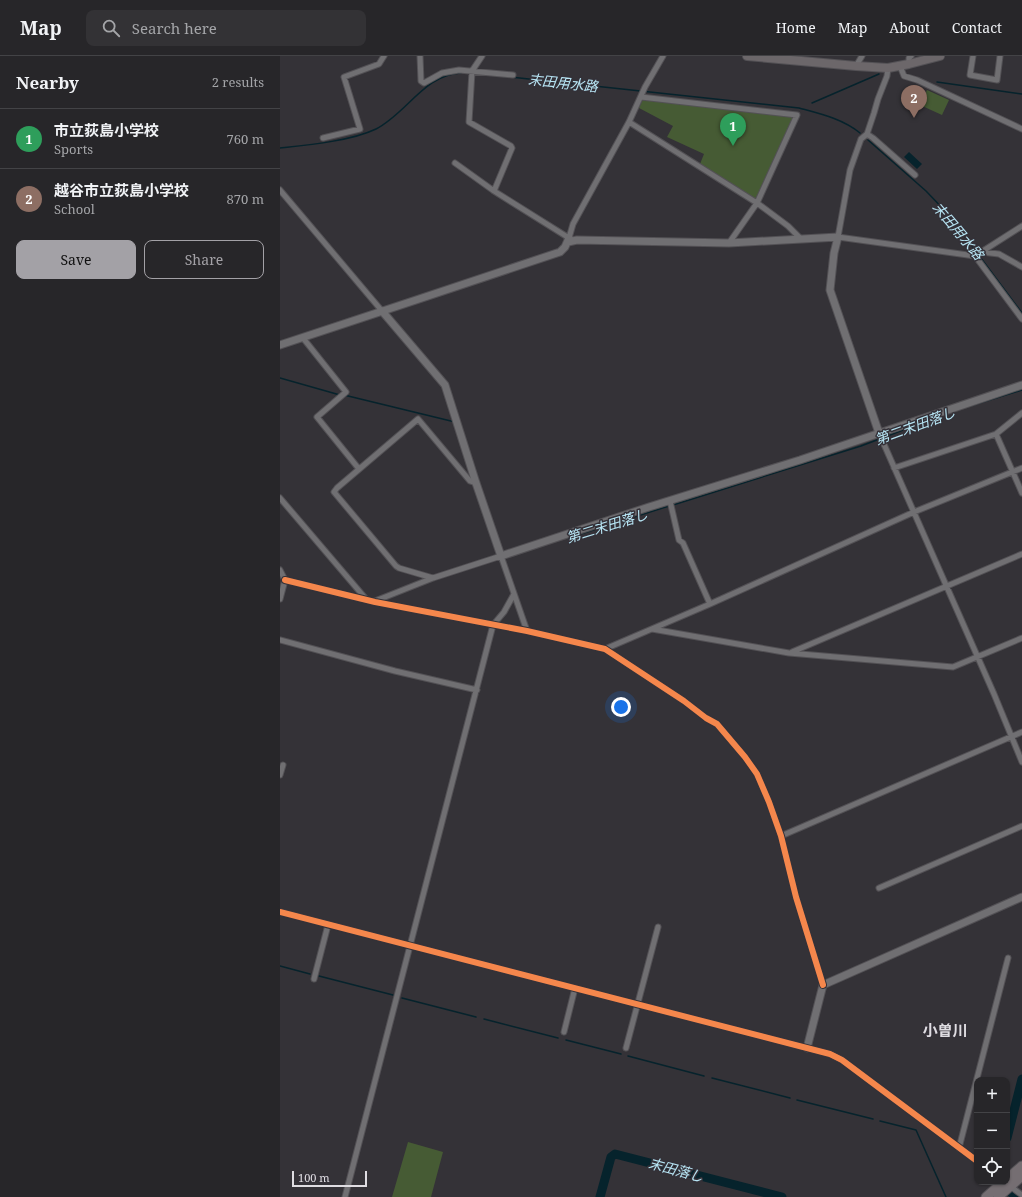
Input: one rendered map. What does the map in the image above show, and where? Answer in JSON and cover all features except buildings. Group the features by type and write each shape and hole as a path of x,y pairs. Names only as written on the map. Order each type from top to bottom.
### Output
{"highway":[{"path":"1010,1178 1022,1166"},
{"path":"1010,1180 1022,1176"},
{"path":"986,1197 1002,1185"},
{"path":"998,1197 1004,1185"}],"main road":[{"path":"747,56 888,68 900,66 910,60 940,56"}],"street":[{"path":"322,138 360,129 344,77 379,64 384,56"},
{"path":"420,56 421,81 424,83 442,73 449,71 472,71 513,75"},
{"path":"482,56 472,71 469,122 510,145 512,148 494,191"},
{"path":"280,345 560,252 565,248 573,224 629,122 645,87 663,56"},
{"path":"856,66 862,56"},
{"path":"973,56 970,75 997,80 1000,56"},
{"path":"900,66 904,76 917,80 1022,129"},
{"path":"888,68 887,76 866,134 861,139 850,170 833,260 830,290 879,433 1022,762"},
{"path":"641,97 797,115 757,203 729,243"},
{"path":"629,122 757,203 788,226 802,240"},
{"path":"866,134 873,138 915,175"},
{"path":"455,163 568,240 729,243 838,237 975,256 1022,226"},
{"path":"280,190 445,385 500,556 527,631"},
{"path":"982,252 999,254 1022,267"},
{"path":"975,256 1022,319"},
{"path":"303,338 346,392 317,416 359,469"},
{"path":"375,602 433,578 649,507 748,477 1022,385"},
{"path":"894,468 996,434 1022,413"},
{"path":"433,578 396,566 334,492 418,419 470,480 476,483"},
{"path":"996,434 1022,493"},
{"path":"604,649 710,604 914,512 1022,468"},
{"path":"280,498 366,600"},
{"path":"670,501 679,540 683,543 710,604"},
{"path":"789,654 1022,554"},
{"path":"280,570 285,580 280,599"},
{"path":"285,580 375,602 527,631 604,649 684,700 706,718 717,724 745,757 757,774 769,802 781,836 796,897 823,985 807,1048"},
{"path":"346,1197 493,625 504,612 514,594"},
{"path":"651,629 789,654 953,667 1022,638"},
{"path":"280,640 395,671 477,690"},
{"path":"781,836 1022,732"},
{"path":"280,775 283,765"},
{"path":"879,888 1022,826"},
{"path":"823,985 1022,897"},
{"path":"280,912 830,1054 842,1060 974,1159"},
{"path":"314,979 328,925"},
{"path":"626,1048 658,927"},
{"path":"959,1148 1008,958"},
{"path":"564,1032 575,988"},
{"path":"1010,1185 1022,1195"}],"green space":[{"path":"927,90 949,100 942,115 920,105"},
{"path":"643,99 794,117 756,200 700,164 704,154 667,137 673,126 639,108"},
{"path":"408,1142 443,1152 431,1197 392,1197"}],"water":[{"path":"909,152 922,164 917,169 904,157"}],"waterway":[{"name":"末田用水路","path":"280,148 316,144 354,137 376,129 397,114 426,87 448,75 461,73"},
{"path":"812,103 879,74"},
{"name":"末田用水路","path":"501,76 799,108 839,121 860,133"},
{"path":"937,82 1022,94"},
{"name":"末田用水路","path":"868,140 926,191 948,214 1022,313"},
{"name":"第二末田落し","path":"280,378 340,395"},
{"name":"第二末田落し","path":"970,406 1022,390"},
{"name":"第二末田落し","path":"344,395 455,422"},
{"name":"第二末田落し","path":"673,505 861,446 940,416"},
{"name":"第二末田落し","path":"568,538 669,506"},
{"name":"第二末田落し","path":"491,537 497,554"},
{"path":"280,966 310,974"},
{"path":"319,976 393,995"},
{"path":"402,998 476,1017"},
{"path":"484,1019 558,1038"},
{"path":"566,1040 621,1054"},
{"path":"628,1056 704,1076"},
{"path":"712,1078 790,1098"},
{"name":"第二末田落し","path":"1010,1126 1022,1079"},
{"path":"797,1100 873,1119"},
{"path":"880,1121 916,1130 946,1197"},
{"name":"末田落し","path":"600,1197 611,1157 615,1154 782,1197"},
{"name":"第二末田落し","path":"1001,1185 1017,1197"}],"cycle path":[{"path":"285,580 375,602 527,631 605,649 717,724 745,757 757,774 769,802 781,836 796,897 823,985"},
{"path":"280,912 830,1054 842,1060 974,1159"}],"place":[{"name":"越谷市立荻島小学校","path":"914,118"},
{"name":"市立荻島小学校","path":"733,146"}],"district":[{"name":"小曽川","path":"945,1031"}]}
